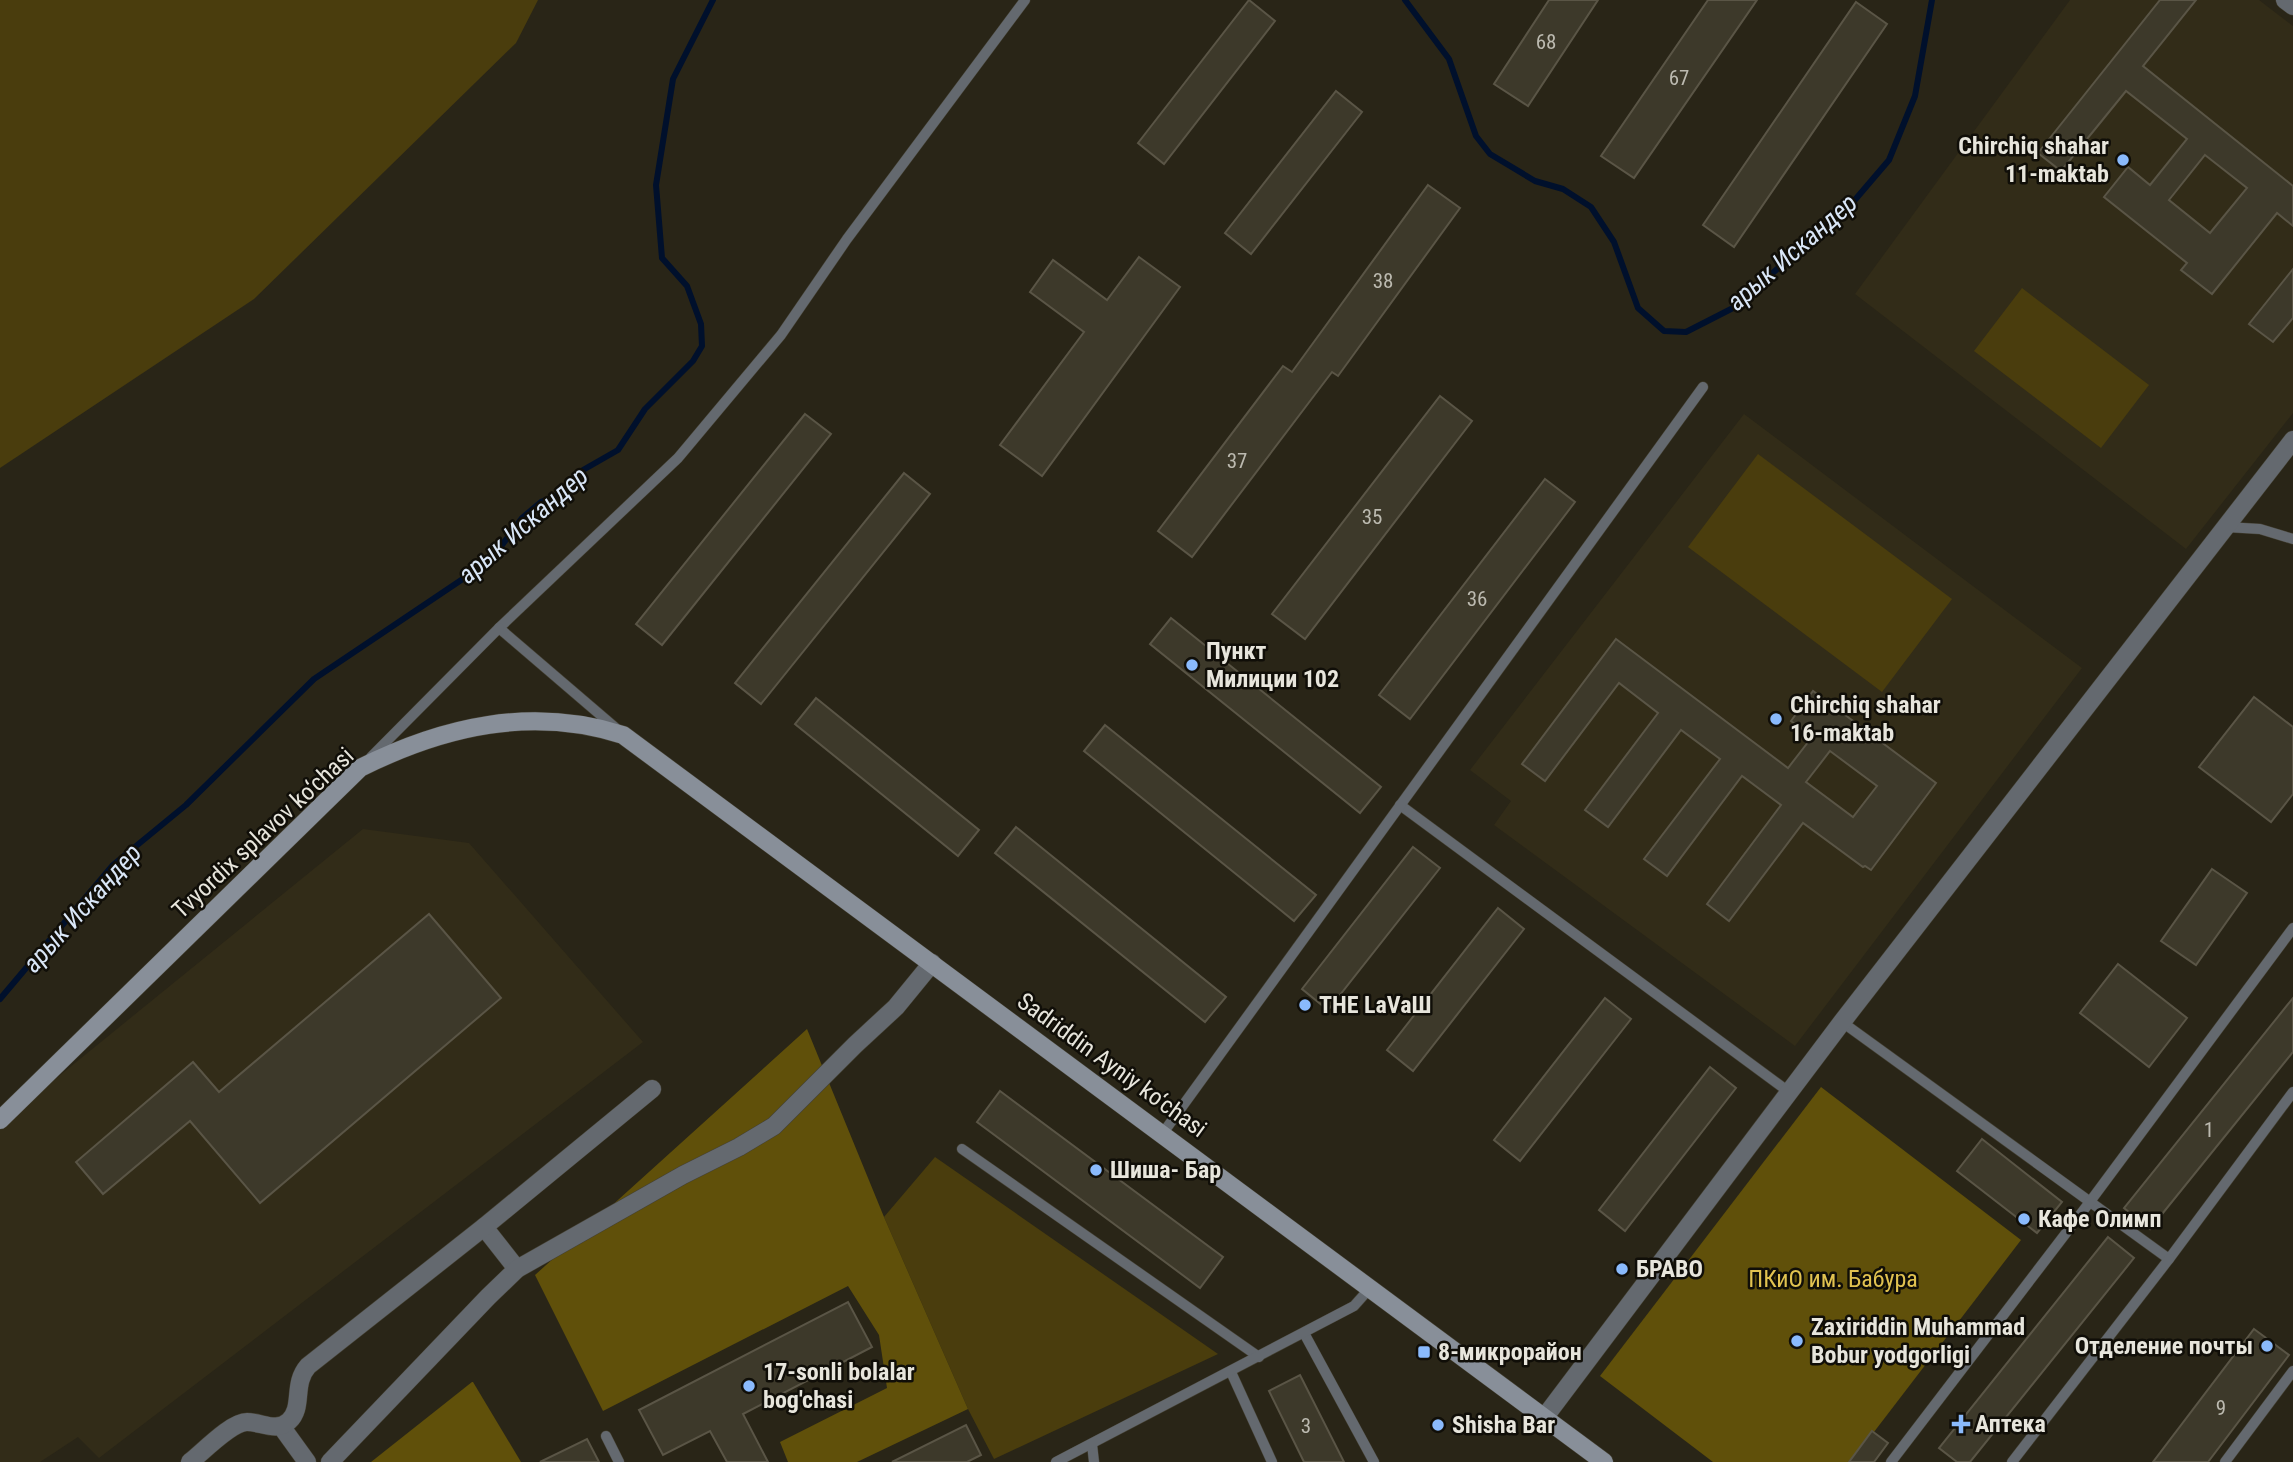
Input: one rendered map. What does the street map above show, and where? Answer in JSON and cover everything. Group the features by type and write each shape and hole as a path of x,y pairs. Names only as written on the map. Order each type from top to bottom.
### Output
{"street":[{"path":"2285,0 2293,6"},
{"path":"1544,1418 1842,1021 2293,440"},
{"name":"Tvyordix splavov ko‘chasi","path":"0,1119 360,768 426,739 493,724 526,720 571,723 592,725 623,735"},
{"name":"Sadriddin Ayniy ko‘chasi","path":"623,735 1604,1462"},
{"path":"330,1462 517,1269 774,1126 896,1007 932,963"},
{"path":"190,1462 235,1425 247,1422 271,1427 281,1426 290,1420 297,1408 299,1376 307,1366 484,1227 652,1089"},
{"path":"484,1227 517,1269"},
{"path":"281,1426 307,1462"}],"lane":[{"path":"360,768 499,628 678,458 773,345 1025,0"},
{"path":"1163,1133 1703,387"},
{"path":"2226,527 2260,529 2293,539"},
{"path":"499,628 623,735"},
{"path":"1400,805 1789,1092"},
{"path":"1895,1460 2293,928"},
{"path":"1842,1021 2169,1259"},
{"path":"2012,1462 2169,1259 2293,1092"},
{"path":"962,1149 1259,1357"},
{"path":"1056,1462 1354,1306 1370,1288"},
{"path":"1304,1333 1374,1462"},
{"path":"2225,1462 2293,1371"},
{"path":"1231,1372 1272,1462"},
{"path":"606,1436 619,1462"},
{"path":"1092,1444 1094,1462"}],"shaded area":[{"path":"0,0 538,0 516,43 254,299 0,468"},
{"name":"Chirchiq shahar 11-maktab","path":"2070,0 2259,0 2293,26 2293,413 2186,549 1855,294"},
{"path":"2022,288 2149,385 2101,448 1974,351"},
{"name":"Chirchiq shahar 16-maktab","path":"1744,414 2082,668 1795,1046 1494,825 1511,801 1470,770"},
{"path":"1758,454 1952,599 1882,692 1688,547"},
{"path":"363,829 469,843 643,1042 99,1458 78,1437 40,1462 0,1462 0,1124"},
{"path":"935,1157 1218,1354 994,1459 968,1409 884,1217"}],"green space":[{"path":"807,1029 884,1217 968,1409 857,1462 788,1462 780,1442 887,1388 879,1335 848,1286 603,1411 535,1275"},
{"name":"ПКиО им. Бабура","path":"1821,1087 2021,1240 1851,1462 1713,1462 1600,1376"},
{"path":"472,1382 521,1462 371,1462"}],"building":[{"path":"1249,0 1275,21 1164,164 1138,143"},
{"path":"1549,0 1598,0 1528,106 1494,84"},
{"path":"1708,0 1757,0 1634,178 1601,156"},
{"path":"2160,0 2196,0 2143,66 2293,186 2293,226 2277,213 2212,294 2181,270 2187,263 2104,197 2128,167 2150,185 2187,139 2126,91 2061,171 2038,153","holes":["2205,155 2247,188 2210,233 2169,200"]},
{"path":"1856,2 1887,24 1734,247 1703,225"},
{"path":"1336,91 1362,112 1251,254 1225,233"},
{"path":"1428,185 1460,208 1338,376 1332,372 1192,557 1158,531 1283,366 1292,372"},
{"path":"1139,257 1180,287 1042,476 1000,445 1084,332 1030,292 1053,260 1107,300"},
{"path":"2293,269 2293,318 2273,342 2249,324"},
{"path":"1440,396 1472,421 1305,639 1272,614"},
{"path":"805,414 831,434 662,645 636,624"},
{"path":"904,473 930,494 761,704 735,683"},
{"path":"1545,479 1575,502 1410,719 1379,695"},
{"path":"1171,618 1381,787 1360,813 1150,644"},
{"path":"1616,639 1788,768 1812,737 1791,721 1813,691 1936,783 1871,870 1803,823 1729,921 1707,904 1781,805 1742,776 1667,876 1644,859 1720,759 1681,730 1608,827 1585,810 1658,713 1619,683 1545,781 1522,764","holes":["1830,751 1877,786 1853,817 1806,782"]},
{"path":"2254,697 2293,727 2293,794 2271,822 2199,767"},
{"path":"816,698 979,830 958,856 795,724"},
{"path":"1105,725 1316,895 1294,921 1084,751"},
{"path":"1016,827 1226,997 1205,1022 995,853"},
{"path":"1413,847 1440,868 1328,1010 1302,989"},
{"path":"2212,869 2247,893 2196,965 2161,941"},
{"path":"1498,908 1524,929 1413,1071 1387,1050"},
{"path":"429,914 501,998 260,1203 190,1121 103,1194 76,1162 193,1062 219,1092"},
{"path":"2118,964 2187,1018 2149,1067 2080,1013"},
{"path":"1605,998 1631,1019 1520,1161 1494,1140"},
{"path":"2293,998 2293,1052 2150,1229 2124,1208"},
{"path":"1710,1067 1736,1088 1625,1231 1599,1210"},
{"path":"1000,1091 1223,1257 1200,1288 977,1122"},
{"path":"1982,1139 2062,1202 2037,1233 1957,1171"},
{"path":"2108,1237 2134,1258 1970,1462 1957,1462 1939,1448"},
{"path":"848,1302 872,1347 743,1414 768,1462 727,1462 710,1431 663,1455 639,1410"},
{"path":"2254,1329 2289,1355 2208,1462 2153,1462"},
{"path":"1300,1375 1344,1462 1304,1462 1269,1391"},
{"path":"966,1425 981,1455 967,1462 892,1462"},
{"path":"1872,1431 1888,1443 1874,1462 1849,1462"},
{"path":"587,1439 599,1462 540,1462"}],"waterway":[{"name":"арык Искандер","path":"0,999 113,865 186,805 314,679 491,560 522,518 541,502 563,493 583,470 618,450 645,409 693,361 702,346 701,324 687,286 662,258 656,185 673,79 713,0"},
{"name":"арык Искандер","path":"1405,0 1449,59 1476,136 1490,154 1535,181 1563,189 1591,207 1614,242 1638,308 1664,331 1686,332 1733,308 1854,201 1889,160 1915,96 1932,0"}],"place":[{"name":"Chirchiq shahar 11-maktab","path":"2123,160"},
{"name":"Пункт Милиции 102","path":"1192,665"},
{"name":"Chirchiq shahar 16-maktab","path":"1776,719"},
{"name":"THE LaVaШ","path":"1305,1005"},
{"name":"Шиша- Бар","path":"1096,1170"},
{"name":"Кафе Олимп","path":"2024,1219"},
{"name":"БРАВО","path":"1622,1269"},
{"name":"Zaxiriddin Muhammad Bobur yodgorligi","path":"1797,1341"},
{"name":"Отделение почты","path":"2267,1346"},
{"name":"8-микрорайон","path":"1424,1352"},
{"name":"17-sonli bolalar bog'chasi","path":"749,1386"},
{"name":"Аптека","path":"1961,1424"},
{"name":"Shisha Bar","path":"1438,1425"}]}
